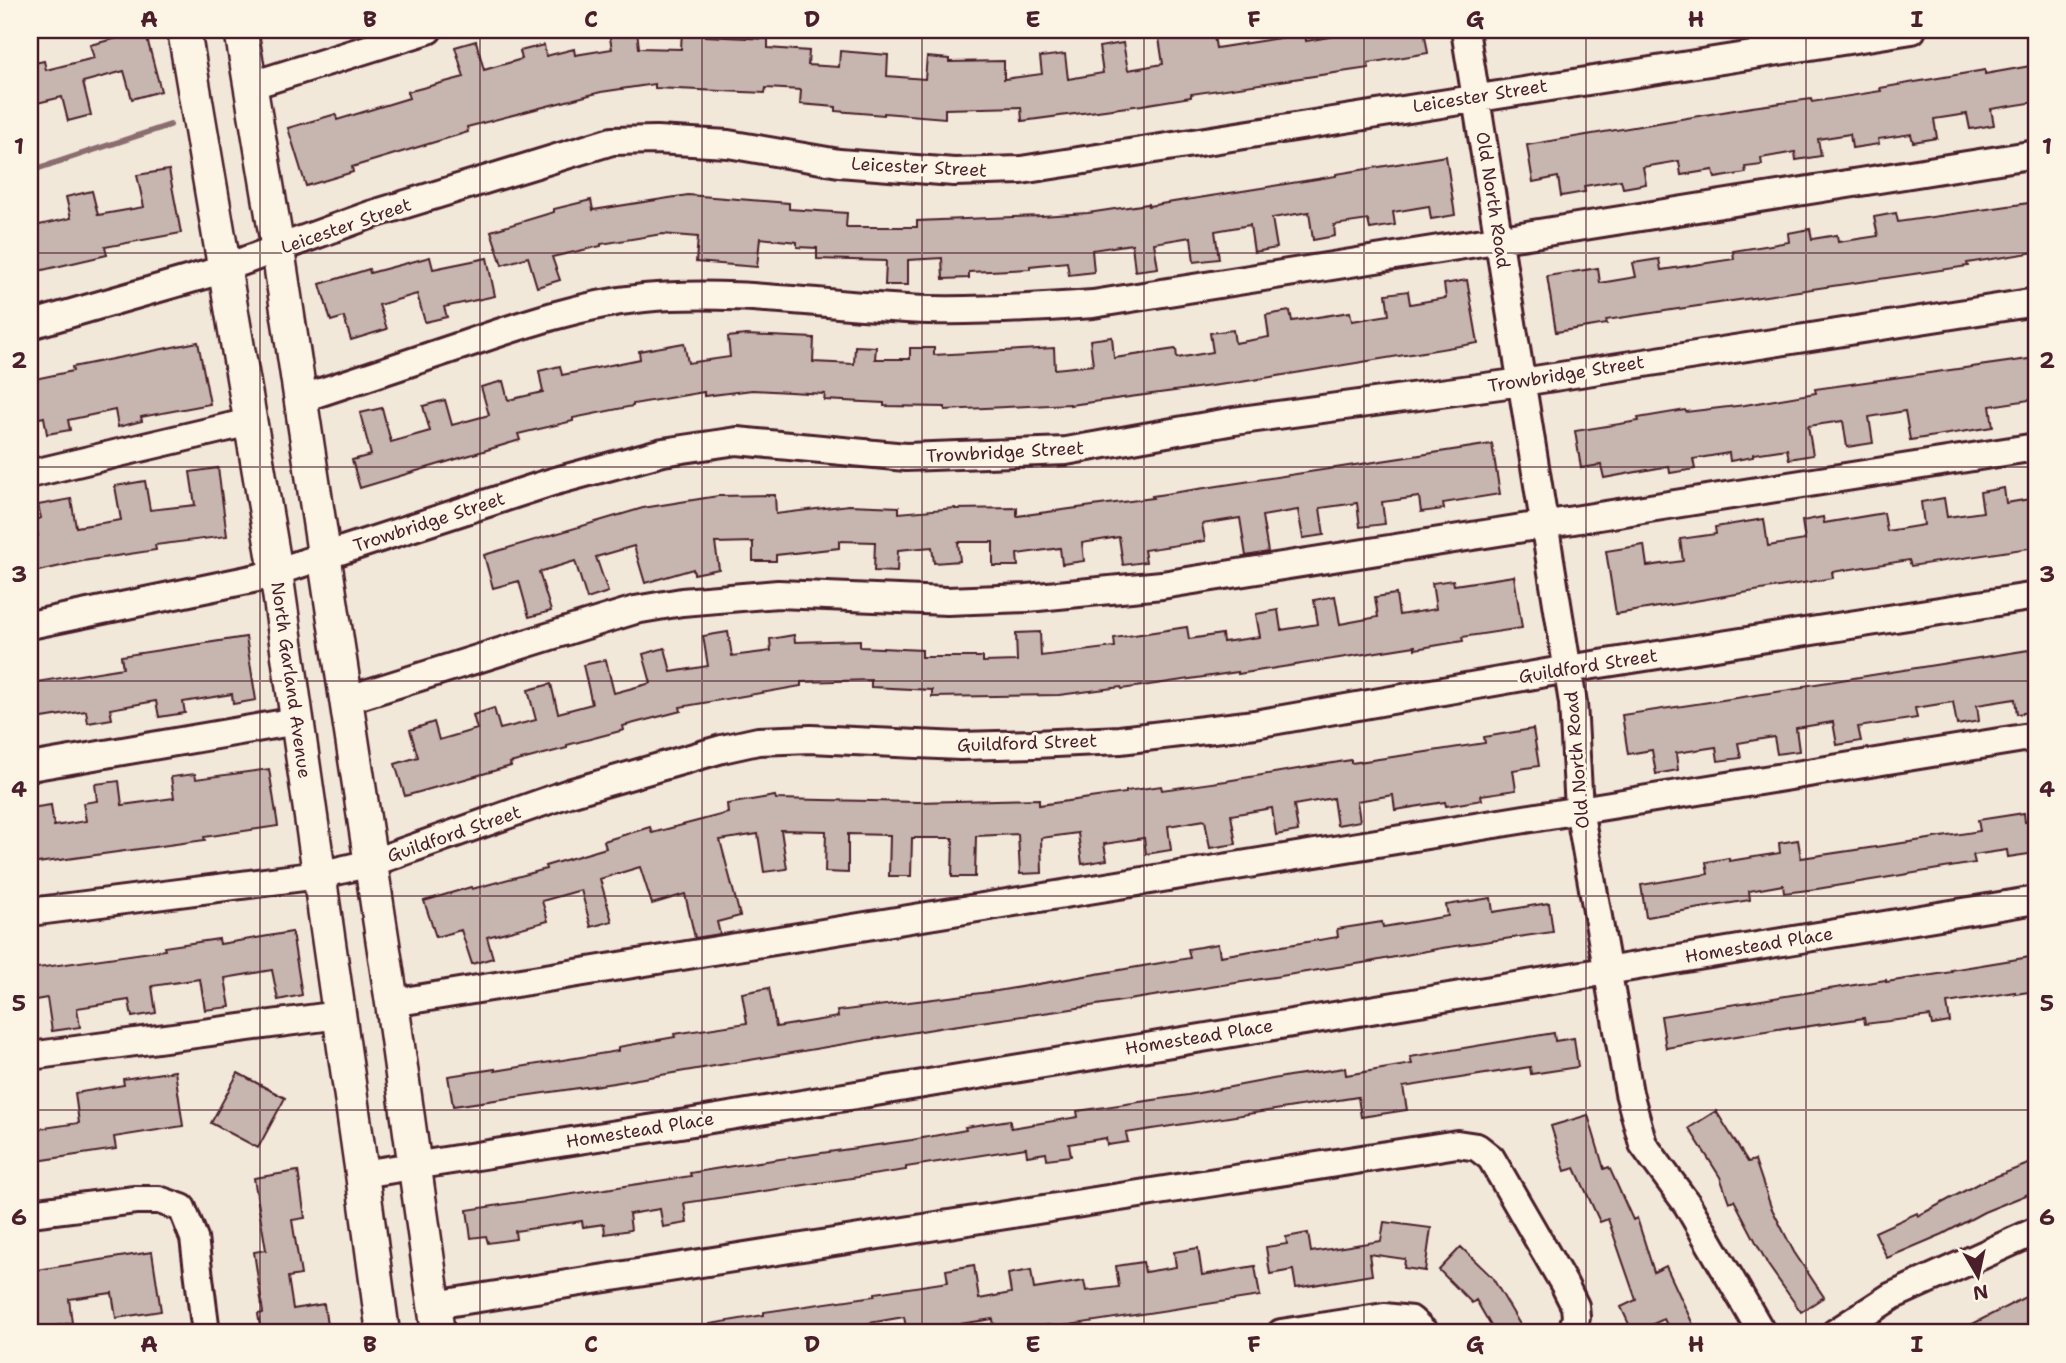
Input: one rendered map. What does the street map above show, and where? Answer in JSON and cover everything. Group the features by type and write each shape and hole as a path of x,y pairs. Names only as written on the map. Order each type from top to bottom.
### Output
{"main road":[{"name":"North Garland Avenue","path":"184,30 276,572 383,1333"},
{"path":"241,30 278,250 371,863 436,1319"}],"street":[{"path":"249,86 428,30"},
{"name":"Old North Road","path":"1465,30 1568,668 1576,734 1580,809 1629,1093 1643,1144 1687,1203 1762,1333"},
{"name":"Leicester Street","path":"30,325 223,268 370,215 612,141 656,140 728,145 839,163 954,172 1021,170 1912,30"},
{"path":"300,399 572,311 642,298 696,294 759,296 929,310 1047,308 1093,304 2036,154"},
{"name":"Trowbridge Street","path":"30,625 239,583 552,482 663,452 737,441 906,457 1066,451 1234,421 1522,382 2036,302"},
{"path":"30,474 250,422"},
{"path":"346,701 597,621 682,602 778,594 947,601 1103,592 1162,585 2036,447"},
{"name":"Guildford Street","path":"30,912 320,875 371,863 569,793 758,741 811,739 960,746 1120,740 1255,724 1568,668 2036,596"},
{"path":"30,767 297,721"},
{"path":"392,1003 2036,736"},
{"name":"Homestead Place","path":"362,1174 693,1122 2036,900"},
{"path":"30,1056 339,1015"},
{"path":"436,1319 1457,1144 1477,1147 1491,1158 1575,1306 1576,1317 1569,1333"},
{"path":"30,1213 135,1200 159,1200 182,1208 194,1238 206,1333"},
{"path":"1835,1333 1892,1296 2036,1231"},
{"path":"1281,1333 1384,1317 1412,1320 1425,1333"}],"building":[{"path":"637,30 639,48 681,49 682,30 705,30 705,36 768,39 768,48 809,51 808,65 839,67 840,51 888,55 887,76 925,79 927,57 949,59 949,62 1004,61 1004,79 1042,74 1040,57 1065,54 1068,79 1103,73 1099,47 1123,43 1128,70 1163,64 1159,38 1213,30 1216,48 1305,34 1306,41 1341,35 1340,30 1424,30 1428,53 1368,63 1369,68 1191,94 1191,97 1142,105 1022,121 1021,107 945,109 945,118 884,115 836,111 836,107 800,104 801,90 766,88 765,93 655,88 655,84 601,92 467,127 468,132 352,167 353,172 306,186 288,128 336,114 337,120 409,98 407,92 464,77 455,47 476,41 484,70 522,59 520,51 544,45 546,56 574,49 575,55 612,49 609,33"},
{"path":"145,31 161,91 132,99 124,71 83,82 91,115 68,121 62,97 33,104 30,64 44,61 46,70 94,58 90,45"},
{"path":"2036,65 2036,102 1991,109 1994,125 1970,129 1967,114 1934,119 1937,138 1913,142 1911,134 1878,139 1879,144 1852,148 1850,134 1818,139 1821,156 1796,160 1795,152 1761,158 1762,165 1745,167 1746,173 1715,178 1713,170 1681,175 1679,161 1643,167 1646,184 1623,188 1621,180 1584,186 1585,192 1561,196 1558,177 1533,182 1527,145 1752,107 1811,99 1812,102 1881,91 1880,88 1985,70 1985,74"},
{"path":"1446,156 1455,215 1431,219 1429,206 1393,212 1395,225 1370,229 1368,220 1334,225 1335,236 1313,240 1309,212 1272,218 1277,248 1254,252 1250,225 1215,231 1219,259 1194,262 1191,237 1154,243 1158,268 1135,271 1132,244 1092,250 1094,272 1069,275 1067,262 1030,266 1030,269 969,272 969,278 943,279 942,258 908,260 908,285 885,285 886,261 817,259 817,248 797,247 797,242 760,238 757,267 696,262 698,237 662,234 601,244 552,257 560,280 537,287 528,257 502,265 491,231 554,212 554,209 591,200 593,210 688,195 789,203 789,209 847,213 846,227 917,227 917,221 1088,213 1148,206"},
{"path":"169,170 181,233 105,247 107,255 30,273 30,227 71,218 66,197 92,191 98,215 144,207 137,175"},
{"path":"2036,202 2036,252 1967,263 1968,266 1606,320 1607,324 1556,332 1547,276 1598,268 1600,283 1636,277 1633,263 1659,259 1661,270 1734,259 1733,251 1789,242 1788,233 1810,229 1812,239 1837,235 1838,242 1878,236 1874,217 1896,213 1898,222"},
{"path":"430,257 433,269 487,258 495,296 444,307 447,317 425,322 417,294 379,305 387,329 351,340 344,317 331,321 320,284 369,269 370,273"},
{"path":"1467,280 1478,343 1241,382 1070,405 945,410 945,407 884,406 884,403 824,400 825,394 752,390 704,396 704,392 573,418 573,421 518,434 520,440 360,488 352,460 371,455 360,413 382,408 391,442 430,431 423,406 445,400 452,425 489,415 481,387 503,381 508,400 543,392 539,371 560,366 562,375 640,359 639,351 684,343 688,363 730,357 728,337 746,335 814,338 813,362 854,364 855,346 876,347 875,359 910,359 910,348 934,348 934,355 1054,348 1055,369 1093,365 1090,340 1112,337 1114,358 1176,349 1177,358 1213,352 1210,333 1233,330 1235,343 1269,337 1266,315 1290,311 1292,321 1350,312 1352,321 1389,315 1386,294 1408,291 1410,304 1446,298 1444,284"},
{"path":"198,342 210,404 141,417 142,421 118,427 115,410 68,420 70,430 47,434 44,417 30,420 30,380 73,371 72,367"},
{"path":"2036,358 2036,399 1990,406 1993,427 1910,440 1905,411 1869,417 1873,443 1847,447 1843,421 1808,426 1813,455 1789,459 1787,449 1753,454 1753,457 1730,461 1729,453 1693,459 1695,469 1670,473 1669,466 1604,478 1601,465 1581,468 1575,431 1639,421 1638,418 1685,410 1745,405 1816,393 1815,389"},
{"path":"1492,444 1500,494 1443,503 1444,509 1421,512 1419,497 1382,502 1385,524 1360,527 1357,503 1320,508 1324,535 1303,538 1298,510 1262,516 1268,552 1246,556 1240,518 1202,524 1205,541 1144,550 1146,562 1123,565 1119,537 1082,543 1084,561 1062,564 1060,548 1017,554 1018,566 993,566 993,542 958,542 960,561 934,563 932,547 898,550 897,572 874,571 875,542 839,541 839,548 776,555 776,561 753,561 753,542 715,543 719,569 694,574 693,569 645,583 634,546 596,557 608,592 587,599 575,561 539,572 551,611 529,617 519,581 493,588 484,555 643,508 718,496 775,495 776,514 849,505 899,507 899,513 955,508 1017,508 1017,516 1153,498 1152,496"},
{"path":"218,468 227,536 155,545 156,550 83,561 30,573 30,538 38,536 34,520 41,518 38,505 71,499 76,527 121,520 115,486 145,481 150,510 195,505 190,472"},
{"path":"2004,488 2006,503 2036,498 2036,547 1911,566 1909,560 1832,572 1833,578 1616,614 1606,551 1644,545 1647,566 1683,561 1680,539 1716,534 1715,527 1764,519 1768,546 1805,540 1802,521 1823,517 1824,523 1884,513 1887,531 1924,525 1921,502 1944,498 1947,517 1983,512 1980,492"},
{"path":"1514,576 1522,628 1462,637 1463,641 1238,674 1059,695 932,697 932,690 871,687 871,680 801,682 801,686 680,707 681,711 623,726 624,730 405,796 395,764 418,757 410,730 434,722 439,740 477,729 473,715 494,708 500,729 536,720 528,690 551,684 558,713 592,704 583,665 606,660 614,693 651,683 643,654 665,648 671,672 708,666 703,636 728,632 732,656 771,651 770,639 794,635 795,642 860,640 860,647 922,650 922,657 983,657 983,662 1017,661 1016,633 1040,632 1041,656 1115,647 1114,638 1187,627 1189,639 1222,634 1223,642 1260,637 1256,614 1278,610 1281,630 1318,624 1314,600 1335,596 1340,624 1378,617 1375,597 1396,594 1399,615 1436,609 1432,583 1453,580 1454,585"},
{"path":"246,637 256,700 233,704 232,694 183,702 185,713 159,717 156,701 110,709 112,719 88,723 86,711 30,720 30,683 123,668 121,656"},
{"path":"2029,650 2036,711 2017,714 2015,699 1977,705 1979,721 1957,725 1953,702 1915,708 1917,718 1858,727 1861,741 1837,745 1833,722 1796,728 1799,751 1777,754 1774,737 1738,743 1741,758 1718,761 1716,747 1676,753 1678,770 1656,774 1652,750 1628,754 1622,715"},
{"path":"1533,729 1539,766 1513,770 1516,790 1481,795 1482,800 1446,806 1445,802 1395,810 1393,795 1357,801 1360,821 1337,825 1333,798 1294,805 1298,831 1276,835 1272,808 1231,815 1236,844 1210,848 1205,820 1168,826 1171,850 1146,854 1144,838 1104,844 1107,860 1082,864 1078,833 1041,838 1042,873 1020,874 1018,834 976,836 975,877 952,877 953,838 912,838 911,876 889,876 890,835 848,834 848,873 825,872 826,831 781,830 787,869 764,872 758,834 720,840 740,916 717,922 720,934 695,938 685,894 652,904 640,867 600,879 612,921 591,927 581,890 542,901 548,921 487,937 493,958 472,964 461,930 436,937 424,901 546,869 545,866 606,848 604,841 650,827 652,833 728,813 727,804 775,796 776,799 918,802 1039,799 1039,805 1485,743 1484,737"},
{"path":"269,769 278,826 204,837 205,840 30,864 30,808 51,805 54,826 86,821 83,803 97,801 95,784 119,781 122,805 174,798 171,777 195,774 196,779"},
{"path":"2024,813 2025,822 2036,820 2036,853 2008,857 2007,850 1973,855 1975,863 1817,889 1784,893 1783,885 1749,891 1750,900 1646,917 1641,885 1708,874 1706,862 1780,853 1779,843 1798,840 1801,858 1916,841 1980,831 1978,820"},
{"path":"1491,898 1493,912 1549,903 1553,932 945,1027 614,1083 453,1106 448,1076 618,1051 618,1047 675,1037 674,1034 747,1023 742,993 769,988 776,1027 838,1017 837,1011 997,991 1190,958 1188,949 1218,944 1220,956 1338,937 1337,929 1382,922 1383,927 1448,916 1446,905"},
{"path":"292,932 302,995 278,1000 272,970 225,978 230,1007 205,1010 200,979 152,986 156,1013 132,1017 129,1000 77,1008 80,1027 52,1031 47,998 30,1001 30,969 165,950 164,947 219,939 220,944"},
{"path":"2036,956 2036,991 1947,1003 1950,1022 1932,1025 1930,1016 1865,1024 1864,1018 1790,1027 1666,1048 1661,1016 1952,972 1951,970"},
{"path":"1554,1033 1555,1041 1574,1038 1578,1067 1531,1074 1530,1067 1403,1087 1407,1110 1361,1117 1358,1097 1126,1133 1128,1142 1107,1145 1106,1138 1069,1144 1071,1156 1047,1159 1046,1153 1027,1156 1026,1148 906,1167 906,1170 684,1203 687,1223 663,1227 660,1209 629,1214 631,1230 605,1234 604,1224 583,1227 582,1221 515,1231 516,1239 488,1243 486,1236 471,1238 467,1210 691,1176 690,1173 745,1164 912,1140 966,1130 965,1127 1010,1120 1011,1128 1078,1117 1077,1111 1188,1095 1289,1076 1345,1068 1346,1075 1412,1064 1410,1057"},
{"path":"175,1071 183,1126 114,1137 116,1149 30,1162 30,1130 79,1123 75,1093 124,1085 123,1079"},
{"path":"238,1073 285,1098 258,1148 211,1123"},
{"path":"1716,1111 1748,1162 1755,1160 1771,1207 1794,1252 1824,1297 1801,1312 1768,1265 1734,1200 1729,1202 1720,1177 1689,1128"},
{"path":"1588,1115 1604,1169 1609,1167 1633,1220 1637,1218 1654,1272 1666,1266 1697,1333 1671,1333 1664,1319 1633,1333 1621,1307 1636,1300 1608,1219 1600,1222 1575,1168 1565,1171 1551,1126"},
{"path":"2036,1161 2036,1191 1984,1212 1943,1234 1887,1258 1875,1232 1917,1213 1918,1216 1979,1183"},
{"path":"298,1171 305,1218 292,1220 301,1275 288,1277 293,1309 324,1304 328,1333 261,1333 258,1314 263,1313 254,1252 266,1250 254,1178"},
{"path":"1384,1222 1431,1228 1425,1271 1404,1268 1405,1259 1369,1254 1372,1275 1296,1288 1293,1270 1270,1274 1266,1247 1287,1244 1286,1237 1308,1233 1311,1252 1381,1241"},
{"path":"1461,1247 1492,1277 1525,1333 1495,1333 1476,1300 1472,1303 1439,1270"},
{"path":"1198,1248 1202,1275 1255,1266 1260,1296 1050,1328 1049,1325 995,1333 993,1319 907,1332 904,1317 869,1323 870,1332 862,1333 711,1333 710,1324 764,1315 764,1312 948,1282 946,1270 974,1265 979,1299 1011,1293 1008,1274 1031,1270 1034,1289 1084,1281 1086,1291 1119,1287 1116,1266 1143,1262 1145,1272 1176,1267 1174,1252"},
{"path":"152,1252 161,1311 116,1318 112,1293 69,1299 72,1323 30,1330 30,1271"},
{"path":"2031,1294 2036,1305 2036,1323 2017,1333 1955,1333"}],"waterway":[{"path":"30,171 170,125"}]}
